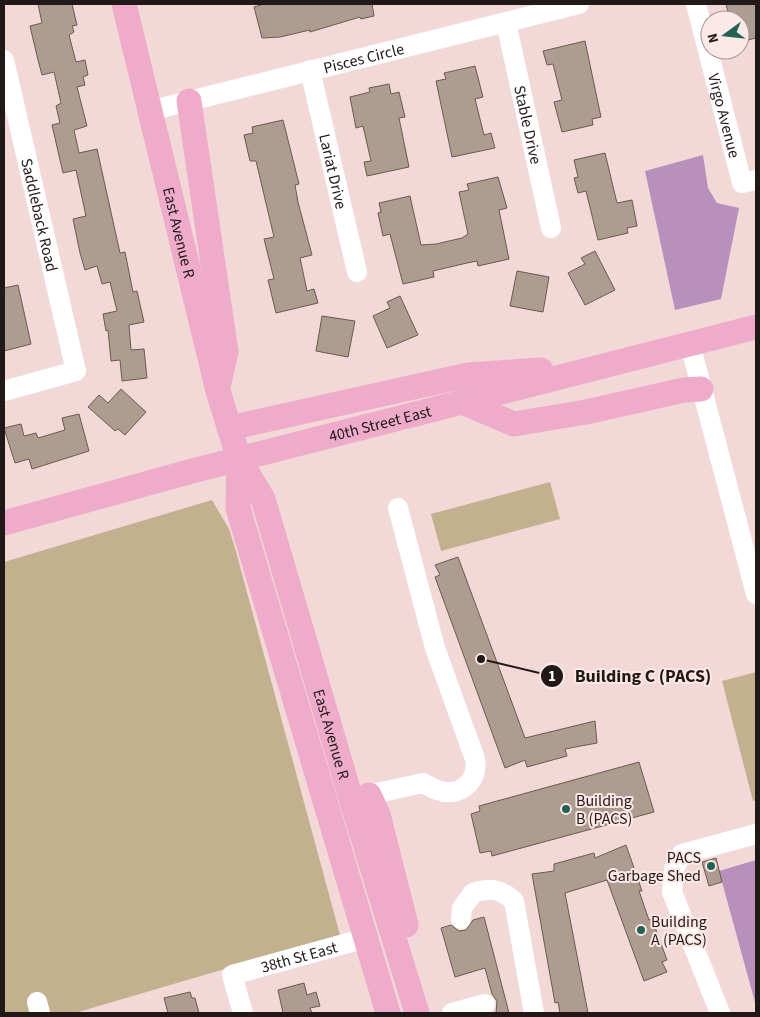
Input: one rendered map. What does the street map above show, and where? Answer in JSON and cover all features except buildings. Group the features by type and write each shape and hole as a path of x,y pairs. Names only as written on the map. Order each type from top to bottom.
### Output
{"main road":[{"name":"East Avenue R","path":"124,4 218,391 229,428 239,459 263,499 360,797 378,814 408,934 410,949 404,972 417,1013"},
{"path":"190,100 226,352 218,391"},
{"name":"40th Street East","path":"4,523 239,459 756,327"},
{"path":"229,428 468,375 603,366"},
{"path":"462,402 514,424 586,412 684,390 701,389"},
{"name":"East Avenue R","path":"239,459 238,508 388,1013"},
{"path":"326,802 346,828 399,1000 408,1013"}],"street":[{"name":"Pisces Circle","path":"149,111 579,4"},
{"name":"Virgo Avenue","path":"696,4 742,183 756,180"},
{"name":"Stable Drive","path":"506,22 551,228"},
{"name":"Saddleback Road","path":"4,60 76,371 4,391"},
{"name":"Lariat Drive","path":"310,70 357,272"},
{"path":"690,344 756,594"},
{"path":"360,797 423,782 439,791 458,790 474,780 477,769 476,759 435,648 398,508"},
{"path":"720,1013 672,892 674,870 682,854 756,834"},
{"path":"461,919 462,908 473,893 496,889 504,892 514,901 534,1013"},
{"name":"38th St East","path":"243,1013 232,975 366,938"},
{"path":"452,1013 485,1004"}],"shaded area":[{"path":"703,155 708,188 717,203 739,208 721,299 675,310 645,171"},
{"path":"550,482 560,519 441,551 431,514"},
{"path":"212,500 229,529 235,548 340,935 75,1013 4,1013 4,562"},
{"path":"756,672 756,800 753,801 722,681"},
{"path":"756,860 756,1006 719,871"}],"place":[{"name":"Building C (PACS)","path":"481,659"},
{"name":"Building B (PACS)","path":"566,809"},
{"name":"PACS Garbage Shed","path":"711,866"},
{"name":"Building A (PACS)","path":"641,930"}]}
